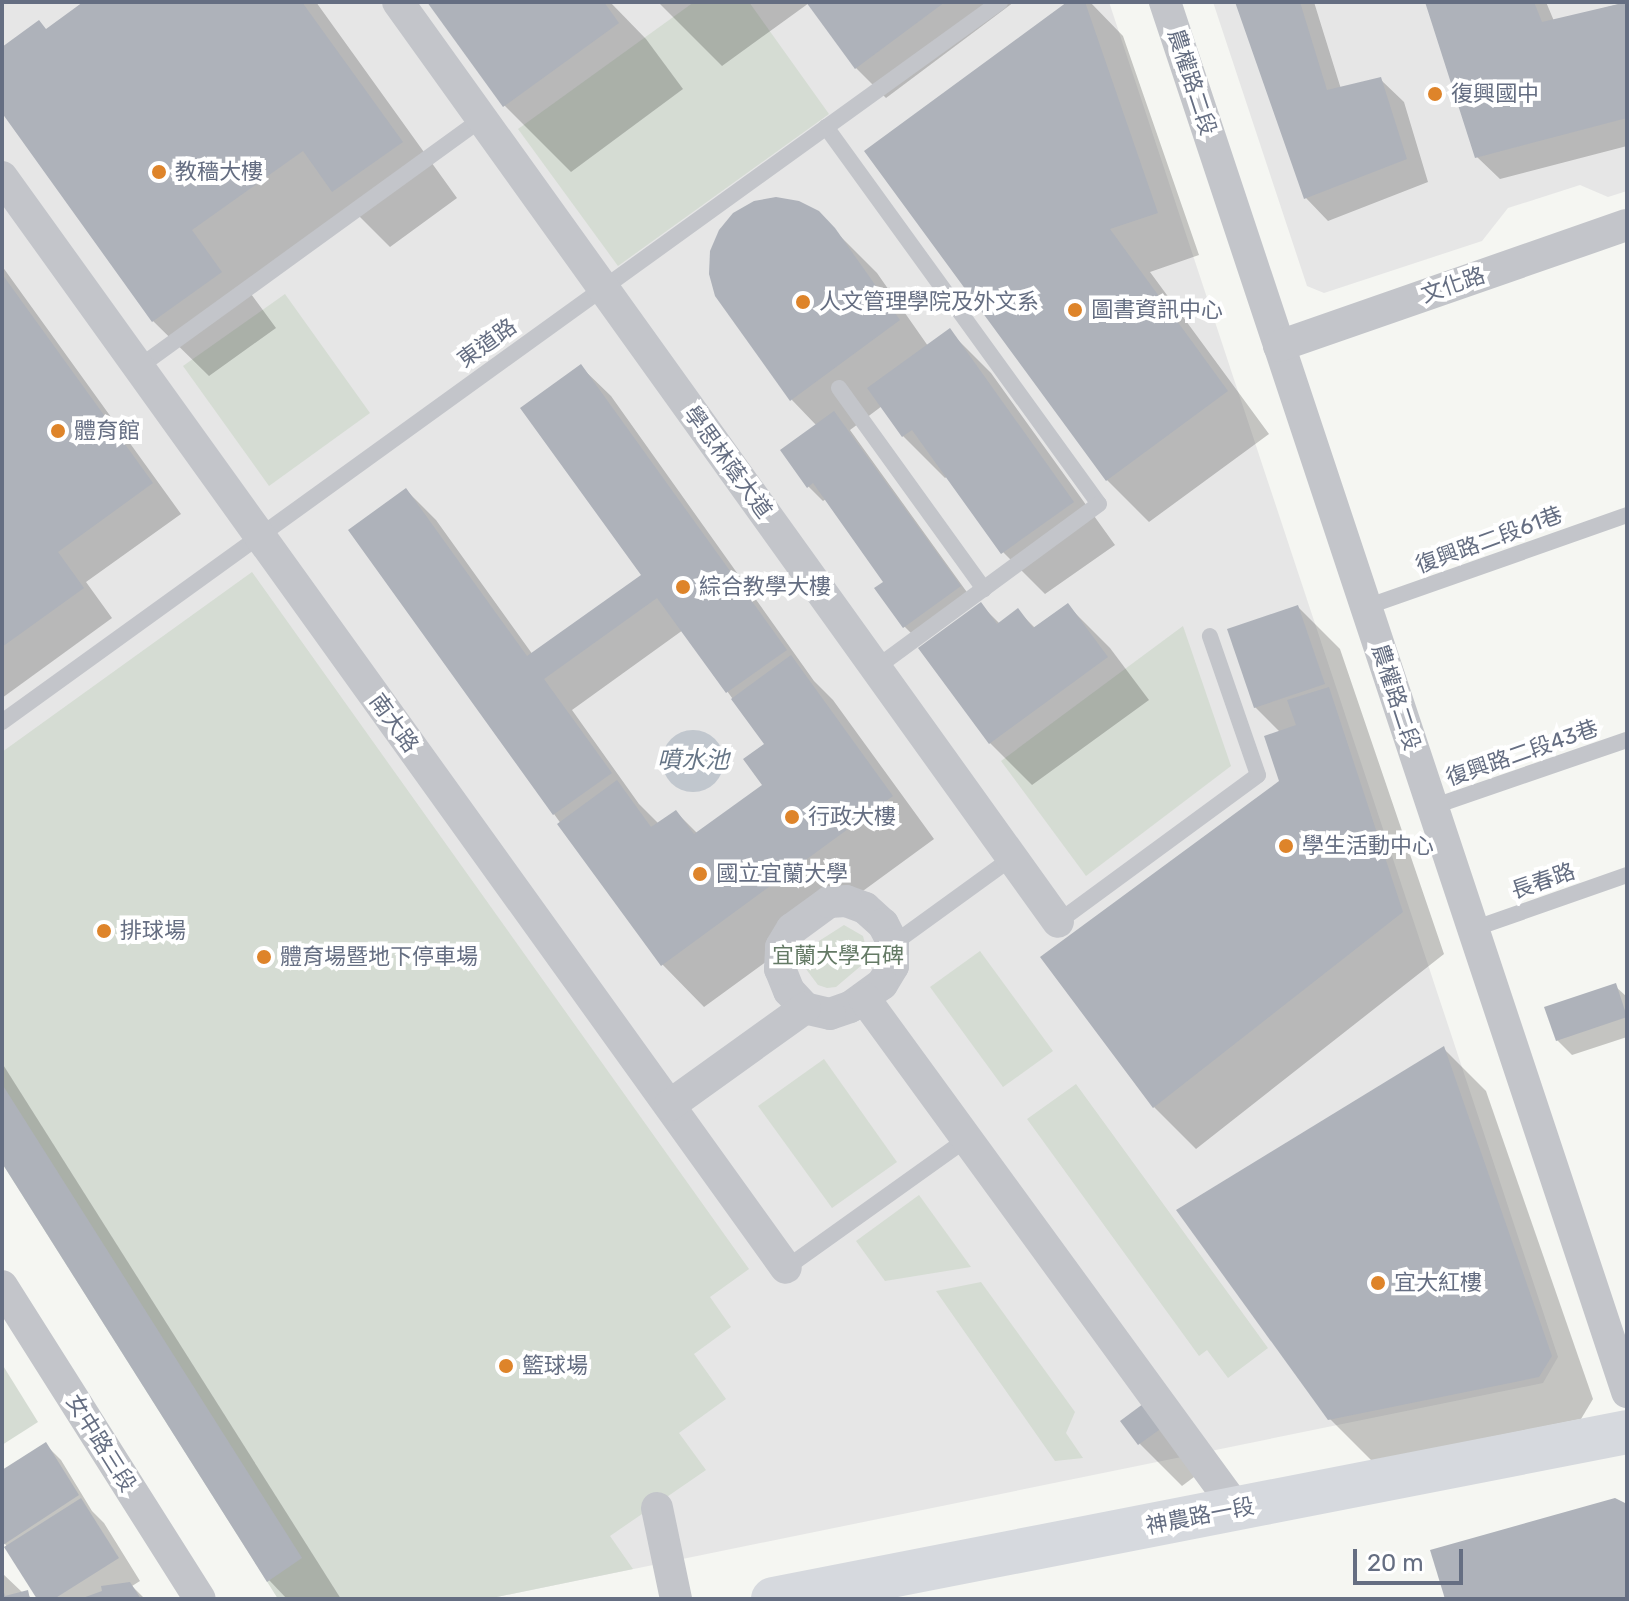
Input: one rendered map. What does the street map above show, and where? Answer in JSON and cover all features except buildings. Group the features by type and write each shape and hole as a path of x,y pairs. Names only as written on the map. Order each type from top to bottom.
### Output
{"street":[{"name":"學思林蔭大道","path":"398,2 1058,922"},
{"name":"農權路二段","path":"1165,2 1627,1392"},
{"name":"南大路","path":"2,177 786,1268"},
{"name":"文化路","path":"1279,346 1627,225"},
{"path":"846,901 865,908 883,924 893,944 893,966 882,984 864,998 830,1014 805,1008 789,991 780,969 781,947 792,929 829,902 846,901"},
{"path":"864,998 1236,1508"},
{"path":"670,1105 805,1008"},
{"name":"女中路三段","path":"2,1286 200,1599"},
{"name":"神農路一段","path":"773,1599 1627,1432"},
{"path":"657,1508 676,1599"}],"lane":[{"name":"東道路","path":"2,722 1000,2"},
{"path":"139,367 481,119"},
{"path":"826,127 1099,504 876,668"},
{"path":"839,388 984,589"},
{"name":"復興路二段61巷","path":"1366,607 1627,515"},
{"path":"1058,922 1258,775 1210,636"},
{"name":"復興路二段43巷","path":"1432,807 1627,740"},
{"path":"893,944 1012,858"},
{"name":"長春路","path":"1473,929 1627,875"},
{"path":"786,1268 967,1139"}],"shaded area":[{"name":"國立宜蘭大學","path":"2,2 1109,2 1558,1357 1543,1383 487,1599 2,1163"},
{"name":"復興國中","path":"1213,2 1627,2 1627,191 1608,197 1580,185 1508,208 1482,241 1324,293 1307,286"}],"green space":[{"path":"694,2 749,2 829,114 618,266 518,129"},
{"path":"285,294 370,413 269,486 183,366"},
{"name":"體育場暨地下停車場","path":"252,572 749,1269 710,1297 731,1327 694,1354 726,1399 679,1433 706,1470 610,1536 633,1569 487,1599 278,1599 2,1163 2,752"},
{"path":"1183,626 1231,766 1086,876 1001,761"},
{"name":"宜蘭大學石碑","path":"844,925 863,936 869,959 836,987 818,985 806,969 808,948"},
{"path":"980,951 1053,1051 1003,1087 930,987"},
{"path":"824,1059 897,1162 832,1208 758,1106"},
{"path":"1076,1084 1268,1348 1228,1378 1207,1350 1199,1356 1027,1119"},
{"path":"919,1195 971,1267 885,1281 856,1241"},
{"path":"981,1282 1075,1412 1066,1433 1083,1458 1055,1461 936,1291"},
{"path":"2,1364 38,1422 2,1445"}],"water":[{"name":"噴水池","path":"693,730 715,739 724,761 715,783 693,792 671,783 662,761 671,739"}],"place":[{"name":"復興國中","path":"1435,94"},
{"name":"教穡大樓","path":"159,172"},
{"name":"人文管理學院及外文系","path":"803,302"},
{"name":"圖書資訊中心","path":"1075,310"},
{"name":"體育館","path":"58,431"},
{"name":"綜合教學大樓","path":"683,587"},
{"name":"行政大樓","path":"792,817"},
{"name":"學生活動中心","path":"1286,846"},
{"name":"國立宜蘭大學","path":"700,874"},
{"name":"排球場","path":"104,931"},
{"name":"體育場暨地下停車場","path":"264,957"},
{"name":"宜大紅樓","path":"1378,1283"},
{"name":"籃球場","path":"506,1366"}]}
